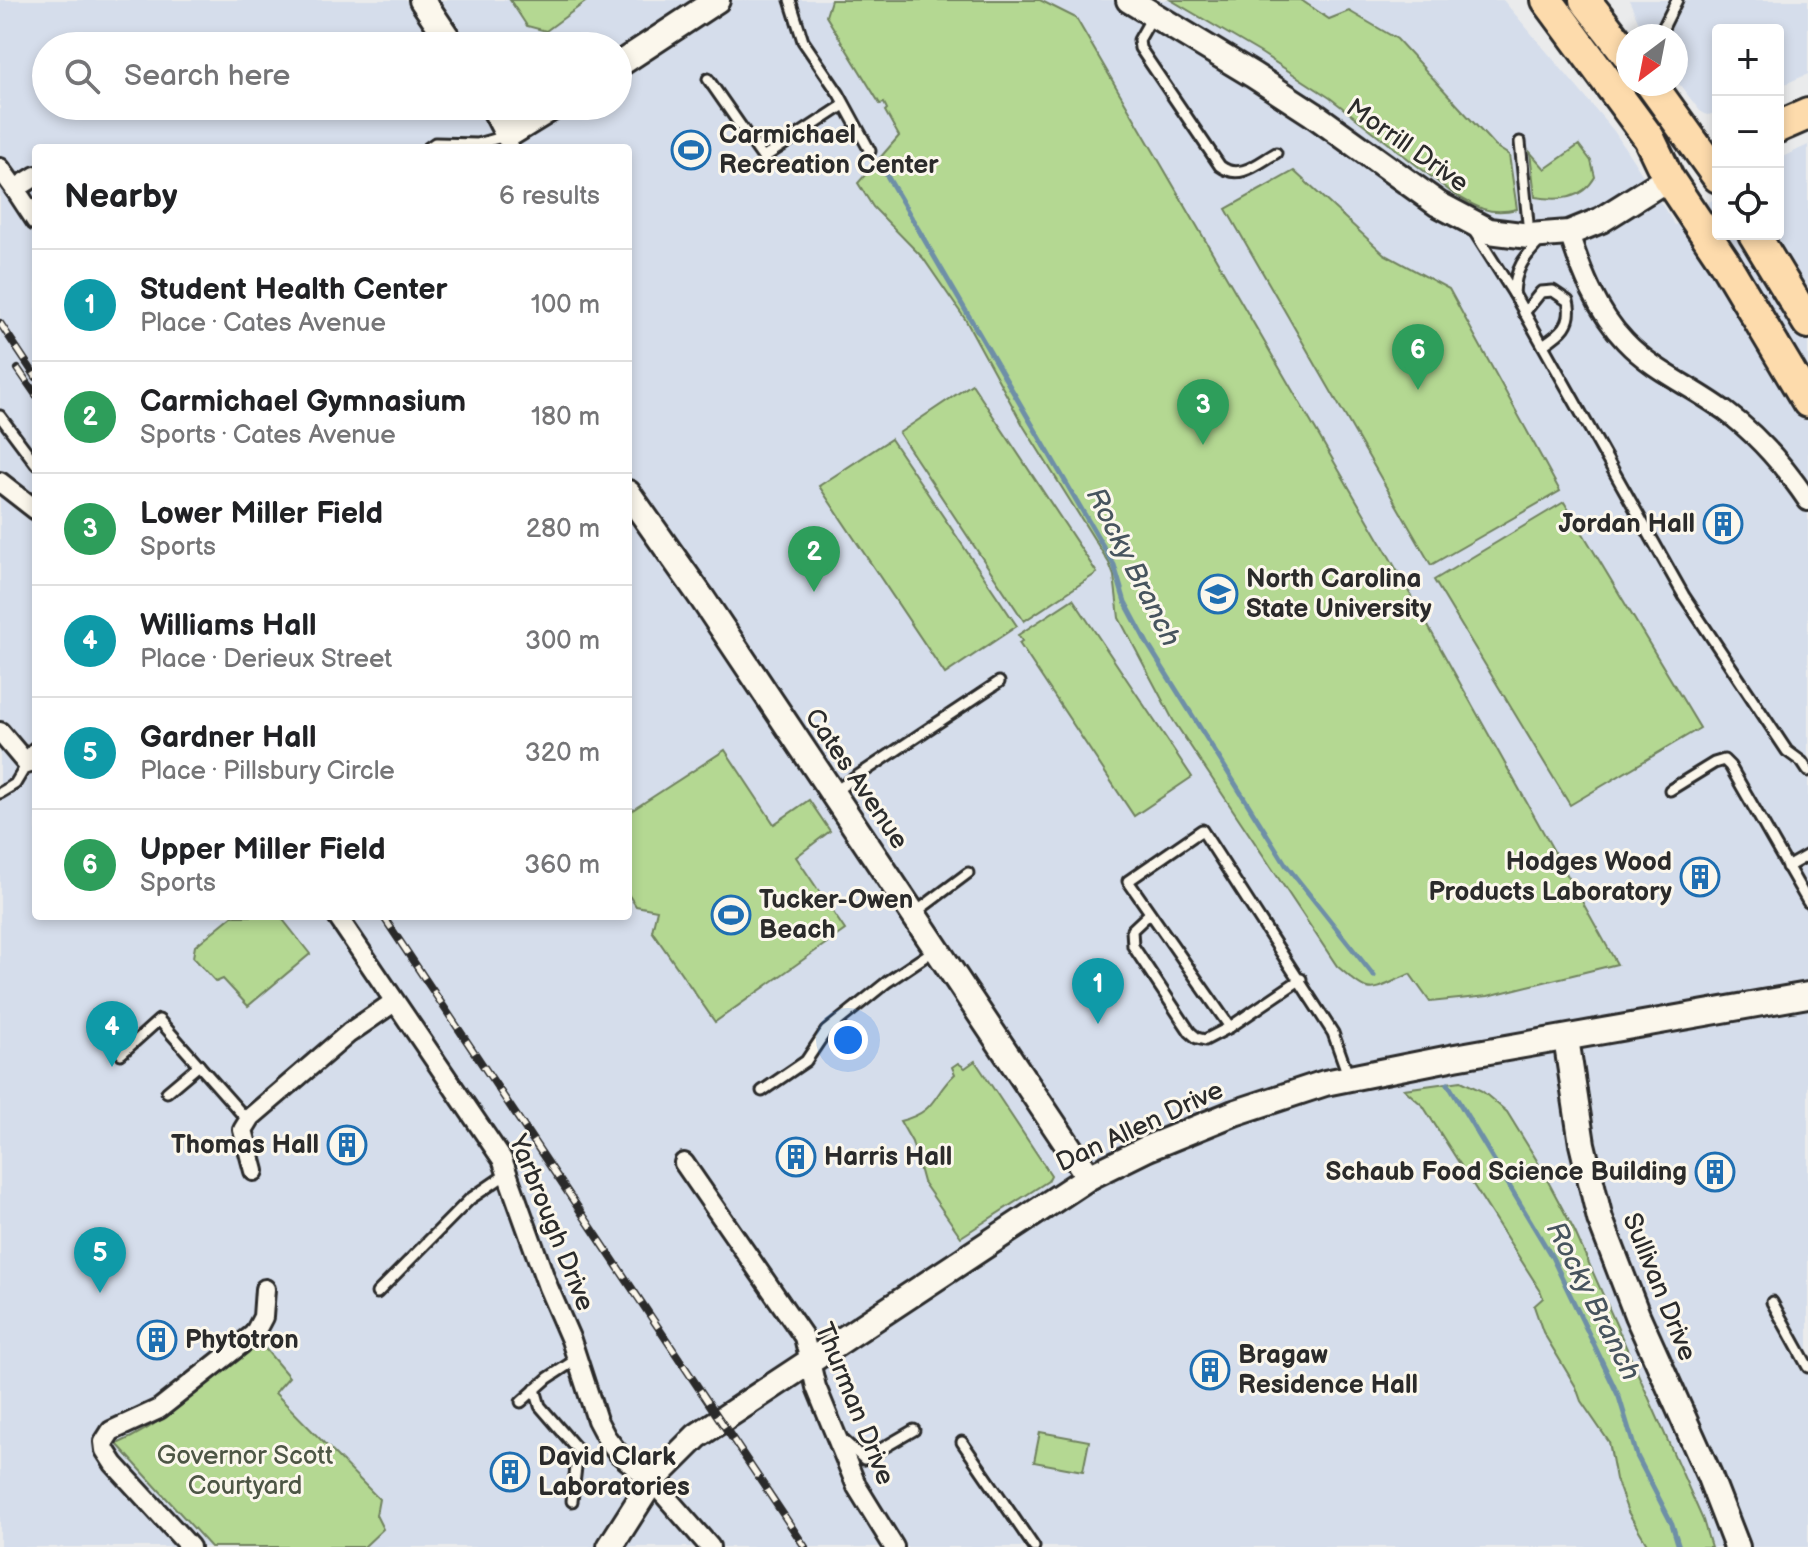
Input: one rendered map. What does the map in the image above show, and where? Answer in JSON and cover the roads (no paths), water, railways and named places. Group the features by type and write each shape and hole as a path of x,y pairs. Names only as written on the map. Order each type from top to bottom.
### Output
{"main road":[{"path":"1547,0 1649,138 1668,178 1725,263 1808,402"},
{"path":"1585,0 1616,40"},
{"path":"1661,96 1712,160"},
{"path":"1784,124 1808,114"},
{"path":"1668,178 1712,164"},
{"path":"1758,240 1808,323"}],"street":[{"path":"422,0 444,32"},
{"path":"632,56 717,0"},
{"name":"Morrill Drive","path":"1129,0 1289,98 1469,223 1489,231 1548,235"},
{"path":"498,120 506,142 536,120"},
{"path":"0,168 32,215"},
{"path":"15,189 32,178"},
{"path":"1548,235 1601,220 1668,178"},
{"path":"1548,235 1579,265 1603,313 1620,336 1642,357 1743,425 1779,462 1808,501"},
{"path":"0,482 32,507"},
{"name":"Cates Avenue","path":"632,499 1089,1177"},
{"path":"0,732 32,758"},
{"name":"Yarbrough Drive","path":"340,920 489,1139 508,1173 597,1420 606,1437 619,1454 652,1481 710,1547"},
{"name":"Dan Allen Drive","path":"610,1547 652,1481 697,1436 1089,1177 1148,1148 1234,1113 1325,1083 1808,995"},
{"path":"254,1171 243,1130 251,1117 349,1033 394,1002"},
{"name":"Sullivan Drive","path":"1566,1038 1582,1144 1600,1219 1637,1315 1709,1475 1737,1547"},
{"name":"Thurman Drive","path":"684,1163 804,1337 816,1387 857,1487 894,1547"},
{"path":"190,1547 114,1464 105,1450 105,1439 114,1429 159,1409 254,1334 263,1317 265,1289"}],"lane":[{"path":"790,0 803,41 870,151"},
{"path":"1665,24 1677,0"},
{"path":"1154,14 1139,40 1140,48 1220,166 1230,173 1242,173 1276,153"},
{"path":"708,79 763,158 844,105"},
{"path":"434,144 506,142"},
{"path":"1514,294 1515,275 1520,263 1548,235 1520,142"},
{"path":"1469,223 1514,294 1684,596 1787,751 1808,771"},
{"path":"1524,313 1541,292 1553,291 1568,301 1571,312 1568,324 1543,345"},
{"path":"0,416 32,459"},
{"path":"832,793 999,682"},
{"path":"0,793 15,784 32,758"},
{"path":"1670,790 1724,760 1808,902"},
{"path":"1230,1027 1128,881 1202,830 1333,1033 1349,1079"},
{"path":"1787,867 1808,855"},
{"path":"913,914 968,873"},
{"path":"1150,913 1132,930 1133,946 1197,1038 1205,1040 1230,1027 1301,979"},
{"path":"762,1091 806,1061 826,1031 887,982 936,949"},
{"path":"121,1054 159,1020 242,1114 251,1117"},
{"path":"167,1092 199,1065"},
{"path":"377,1293 470,1199 508,1173"},
{"path":"1772,1302 1808,1367"},
{"path":"521,1402 577,1359"},
{"path":"535,1389 540,1406 578,1450 572,1501"},
{"path":"837,1434 864,1459 914,1430"},
{"path":"962,1442 1034,1547"}],"waterway":[{"name":"Rocky Branch","path":"879,162 1114,565 1125,602 1147,643 1286,865 1374,976"},
{"name":"Rocky Branch","path":"1448,1084 1552,1257 1619,1397 1637,1456 1672,1524 1679,1547"}],"railway":[{"path":"0,323 32,371"},
{"path":"18,369 32,389"},
{"path":"386,920 805,1547"}],"place":[{"name":"Carmichael Recreation Center","path":"691,150"},
{"name":"Upper Miller Field","path":"1418,390"},
{"name":"Lower Miller Field","path":"1203,445"},
{"name":"Jordan Hall","path":"1723,524"},
{"name":"Carmichael Gymnasium","path":"814,592"},
{"name":"North Carolina State University","path":"1218,594"},
{"name":"Hodges Wood Products Laboratory","path":"1700,877"},
{"name":"Tucker-Owen Beach","path":"731,915"},
{"name":"Student Health Center","path":"1098,1024"},
{"name":"Williams Hall","path":"112,1067"},
{"name":"Thomas Hall","path":"347,1145"},
{"name":"Harris Hall","path":"796,1157"},
{"name":"Schaub Food Science Building","path":"1715,1172"},
{"name":"Gardner Hall","path":"100,1293"},
{"name":"Phytotron","path":"157,1340"},
{"name":"Bragaw Residence Hall","path":"1210,1370"},
{"name":"David Clark Laboratories","path":"510,1472"}],"park label":[{"name":"Governor Scott Courtyard","path":"245,1471"}]}
